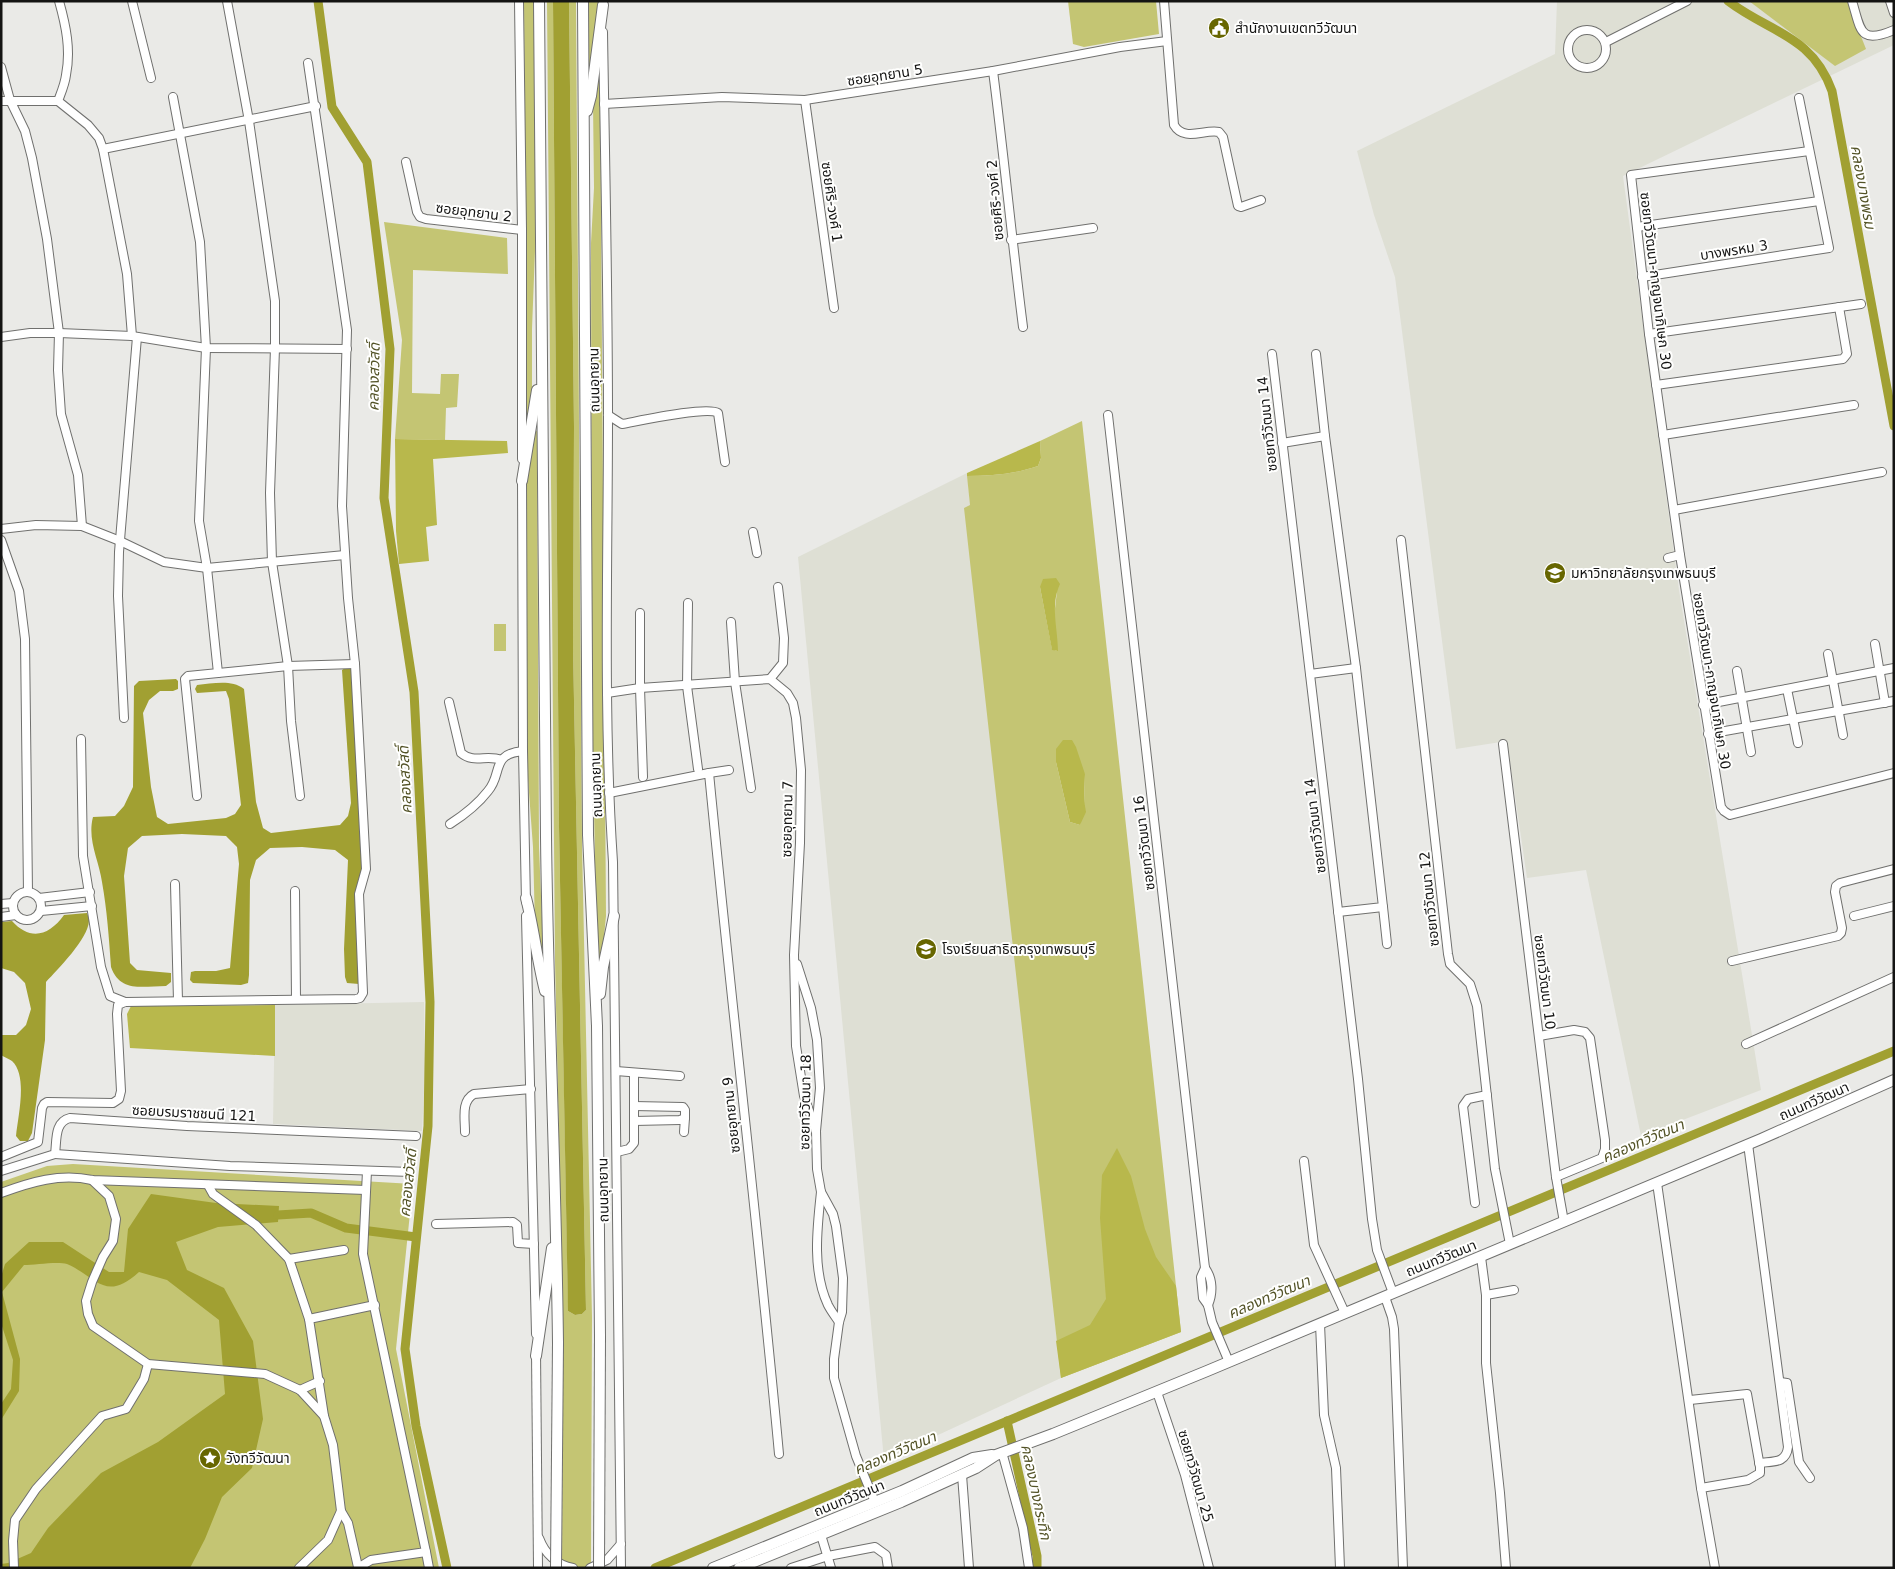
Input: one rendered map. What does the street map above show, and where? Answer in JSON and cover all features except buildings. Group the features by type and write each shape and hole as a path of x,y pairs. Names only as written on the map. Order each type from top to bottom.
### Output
{"main road":[{"path":"539,1 546,836 549,1006 557,1217 556,1568"},
{"name":"ถนนอุทยาน","path":"583,1 588,835 597,1026 600,1336 599,1568"},
{"path":"584,124 591,96 603,3"},
{"path":"522,481 542,362"},
{"path":"526,898 533,923 540,974 549,1006"},
{"path":"597,1026 603,967 614,916"},
{"name":"ถนนทวีวัฒนา","path":"739,1568 962,1475 1006,1451 1157,1392 1481,1257 1894,1080"},
{"path":"536,1356 557,1217"},
{"name":"ถนนทวีวัฒนา","path":"713,1568 875,1502 973,1458 1006,1451"}],"street":[{"path":"58,101 66,76 68,48 66,25 59,1"},
{"path":"132,1 151,78"},
{"path":"227,1 250,121 275,301 270,493 272,562 288,666 291,721 300,796"},
{"path":"519,1 522,230 522,751 534,1244 538,1568"},
{"path":"1164,1 1174,125 1181,133 1220,132 1223,137 1238,206 1241,207 1261,200"},
{"path":"1606,42 1687,1"},
{"path":"1852,1 1860,28 1866,35 1877,37 1894,30"},
{"path":"1890,1 1894,13"},
{"name":"ถนนอุทยาน","path":"603,3 608,415 607,692 614,916 621,1568"},
{"path":"1581,30 1594,30 1606,42 1606,55 1595,67 1585,68 1577,65 1569,55 1569,42 1572,36 1581,30"},
{"name":"ซอยอุทยาน 5","path":"604,104 722,97 805,100 993,71 1120,47 1167,41"},
{"path":"81,739 83,856 102,967 110,996 125,1002 360,998 362,992 359,894 366,870 355,664 342,506 347,330 316,106 308,63"},
{"path":"1,66 10,100 25,131 47,238 59,333 58,370 61,414 78,474 82,526"},
{"name":"ซอยศิริ-วงศ์ 2","path":"993,71 1003,145 1011,240 1023,327"},
{"path":"173,97 200,242 206,348 198,506 200,533 207,568 218,673"},
{"path":"1637,227 1819,201 1799,98"},
{"name":"ซอยศิริ-วงศ์ 1","path":"805,100 834,308"},
{"path":"1,101 58,101 88,125 99,138 103,149 127,274 135,337 120,541 118,596 124,718"},
{"path":"103,149 250,121 316,106"},
{"name":"ซอยทวีวัฒนา-กาญจนาภิเษก 30","path":"1809,151 1630,175 1649,334 1703,705 1718,799 1724,811 1730,815 1894,773"},
{"name":"ซอยอุทยาน 2","path":"406,162 417,212 420,217 522,230"},
{"name":"บางพรหม 3","path":"1642,277 1829,248 1819,201"},
{"path":"1011,240 1093,228"},
{"path":"1649,334 1861,304"},
{"path":"1656,385 1843,359 1847,354 1839,307"},
{"path":"1,337 30,333 59,333 135,337 206,348 347,349"},
{"name":"ซอยทวีวัฒนา 14","path":"1272,354 1358,1079 1372,1219 1377,1250 1386,1275 1394,1329 1403,1568"},
{"path":"1316,354 1356,668 1387,944"},
{"path":"1664,435 1854,405"},
{"path":"608,415 622,424 700,411 715,411 718,413 725,462"},
{"name":"ซอยทวีวัฒนา 16","path":"1108,415 1205,1268 1201,1277 1203,1298 1208,1305 1212,1322 1229,1362"},
{"path":"1282,443 1325,436"},
{"path":"1674,510 1882,472"},
{"path":"1,529 36,524 82,526 120,541 164,562 207,568 345,555"},
{"path":"753,532 756,553"},
{"path":"1,540 19,591 25,639 28,892"},
{"name":"ซอยทวีวัฒนา 12","path":"1401,540 1448,954 1450,964 1463,976 1474,993 1477,1006 1495,1169 1510,1244"},
{"path":"1668,558 1680,555"},
{"path":"607,692 770,679 782,663 784,638 778,587"},
{"path":"688,603 687,686 698,769"},
{"path":"640,613 643,777"},
{"path":"732,622 735,682 751,788"},
{"path":"1875,644 1885,703"},
{"path":"1828,654 1843,735"},
{"path":"197,796 185,679 188,676 288,666 355,664"},
{"path":"1310,674 1356,668"},
{"path":"1703,705 1894,668"},
{"path":"1736,672 1751,752"},
{"name":"ซอยอุทยาน 7","path":"770,679 787,693 793,703 796,718 801,770 800,843 794,955 798,1065 804,1096 816,1131"},
{"path":"1787,689 1798,744"},
{"path":"1708,734 1894,701"},
{"path":"450,702 461,753 471,759 494,757 502,760"},
{"name":"ซอยทวีวัฒนา 10","path":"1503,744 1556,1179 1564,1222"},
{"path":"450,824 487,793 492,786 497,767 502,760 507,755 522,751"},
{"path":"609,793 730,770"},
{"name":"ซอยอุทยาน 9","path":"709,773 735,1040 764,1289 779,1454"},
{"path":"1732,961 1838,936 1842,928 1835,892 1836,886 1840,883 1894,869"},
{"path":"174,884 178,1002"},
{"path":"295,891 296,999"},
{"path":"90,892 39,898 28,892 17,896 13,903 16,915 23,920 31,920 41,912 92,906"},
{"path":"39,898 41,912"},
{"path":"1,904 13,903"},
{"path":"1854,916 1894,906"},
{"path":"1338,912 1383,907"},
{"path":"1,917 16,915"},
{"name":"ซอยทวีวัฒนา 18","path":"794,955 811,1008 817,1040 820,1088 816,1131 817,1169 821,1192 817,1228 821,1281 828,1306 839,1322"},
{"path":"1746,1044 1894,977"},
{"path":"1,1157 38,1142 42,1108 48,1102 113,1103 119,1099 121,1091 117,1014 118,1005 125,1002"},
{"path":"1539,1036 1574,1030 1586,1032 1590,1038 1605,1140 1602,1158 1556,1179"},
{"path":"616,1071 680,1076"},
{"path":"617,1152 630,1149 634,1143 634,1073"},
{"path":"464,1132 465,1103 468,1097 474,1094 530,1089"},
{"path":"1475,1203 1463,1106 1468,1099 1487,1095"},
{"path":"634,1106 683,1107 685,1118 684,1132"},
{"name":"ซอยบรมราชชนนี 121","path":"55,1154 58,1126 63,1120 70,1118 187,1126 416,1136"},
{"path":"634,1121 680,1120 685,1118"},
{"path":"1748,1144 1780,1382 1787,1454 1782,1460 1759,1464"},
{"path":"1,1171 55,1154 230,1166 411,1172"},
{"path":"1304,1161 1314,1245 1345,1313"},
{"path":"367,1171 363,1254 429,1568"},
{"path":"1,1193 39,1180 68,1176 92,1180 366,1190"},
{"path":"92,1180 109,1196 116,1219 113,1241 103,1257 86,1301 89,1321 93,1326 148,1364 264,1374 300,1390 324,1416"},
{"path":"109,1196 116,1180"},
{"path":"1657,1183 1714,1568"},
{"path":"208,1185 213,1194 256,1226 289,1259 309,1319 324,1416 333,1445 341,1511 348,1523 358,1567 371,1560 426,1552"},
{"name":"ซอยทวีวัฒนา 18","path":"821,1192 833,1214 840,1255 843,1302 834,1359 834,1378 856,1456 875,1502"},
{"path":"436,1224 513,1222 517,1225 518,1242 534,1244"},
{"path":"289,1259 344,1250"},
{"path":"1481,1257 1486,1295 1486,1363 1506,1568"},
{"path":"1486,1295 1514,1290"},
{"path":"309,1319 375,1305"},
{"path":"1320,1324 1324,1415 1336,1468 1340,1568"},
{"path":"14,1564 12,1541 15,1520 36,1490 102,1416 126,1409 144,1379 148,1364"},
{"path":"300,1390 320,1381"},
{"path":"1780,1382 1787,1383 1799,1462 1810,1478"},
{"name":"ซอยทวีวัฒนา 25","path":"1157,1392 1185,1475 1209,1568"},
{"path":"1690,1400 1747,1394 1759,1464 1760,1473 1755,1477 1701,1488"},
{"path":"1006,1451 1023,1528 1029,1568"},
{"path":"962,1475 969,1568"},
{"path":"299,1568 328,1540 341,1511"},
{"path":"538,1534 548,1554 566,1567 573,1568"},
{"path":"821,1535 831,1568"},
{"path":"590,1568 606,1560 621,1544"},
{"path":"791,1568 828,1556 875,1547 886,1555 888,1568"}],"shaded area":[{"path":"524,1 535,1 535,251 532,394 527,429"},
{"path":"547,1 553,1 559,827 568,1311 575,1315 582,1314 586,1310 573,649 574,427 569,1 576,1 582,844 592,1317 591,1568 562,1568 563,1318 555,961"},
{"path":"553,1 569,1 574,427 573,649 586,1310 582,1314 575,1315 568,1311 559,827"},
{"path":"588,1 599,1 591,70 589,69"},
{"path":"1068,1 1156,1 1159,34 1084,47 1073,44"},
{"name":"มหาวิทยาลัยกรุงเทพธนบุรี","path":"1557,1 1894,1 1894,45 1623,176 1679,590 1761,1090 1641,1136 1586,870 1527,878 1507,741 1456,749 1395,277 1374,215 1357,151 1555,54"},
{"path":"1749,1 1847,1 1866,49 1835,66"},
{"path":"596,72 600,72 606,916 601,967 597,967 592,704 591,243 594,188 593,103"},
{"path":"384,222 507,238 508,274 413,270 412,393 440,394 441,374 459,374 457,407 446,408 445,440 395,439 402,340"},
{"path":"1082,421 1181,1332 1061,1378 964,508 970,505 967,476 1003,474 1038,466 1041,458 1040,441","holes":["1040,587 1057,591 1054,617 1057,651 1052,649","1056,762 1085,774 1084,800 1080,825 1070,822"]},
{"path":"533,430 537,431 539,847 543,944 540,953 535,927 533,847 527,765 527,482"},
{"path":"395,439 507,441 508,453 433,459 437,525 426,527 429,561 399,564 396,531"},
{"path":"1040,441 1041,458 1038,466 1003,474 967,476 967,473"},
{"name":"โรงเรียนสาธิตกรุงเทพธนบุรี","path":"967,473 1061,1378 884,1460 798,557"},
{"path":"1056,578 1060,584 1055,600 1058,651 1052,650 1040,587 1043,579"},
{"path":"494,624 506,624 506,651 494,651"},
{"path":"345,668 353,670 362,869 358,881 359,984 347,983 345,977 344,949 348,860 335,850 302,847 270,848 256,860 250,880 248,983 241,985 193,983 190,980 191,972 216,971 230,968 239,864 237,847 226,836 182,834 142,836 128,848 124,876 130,963 137,970 171,973 171,982 166,986 141,987 120,981 111,967 101,874 91,834 93,817 115,816 124,806 133,787 134,686 139,681 176,679 178,681 178,689 160,691 149,700 143,713 151,787 157,817 168,824 226,818 235,814 241,805 229,699 226,691 197,693 195,689 197,685 227,683 244,689 256,802 263,828 271,833 340,825 348,816 351,803 342,670"},
{"path":"1063,740 1072,740 1085,774 1084,800 1086,812 1080,825 1070,822 1056,762 1056,749"},
{"path":"87,913 89,921 84,936 72,953 46,982 45,1040 32,1133 28,1141 20,1141 16,1136 21,1097 20,1076 12,1061 1,1055 1,1035 16,1035 26,1025 31,1009 25,983 14,972 1,968 1,922 12,921 26,931 39,933 52,928 64,915"},
{"path":"424,1002 425,1072 422,1131 273,1124 275,1005"},
{"path":"275,1005 275,1056 130,1048 127,1014 131,1006"},
{"path":"1117,1148 1131,1176 1145,1229 1156,1257 1176,1286 1181,1332 1061,1378 1056,1341 1090,1325 1106,1299 1100,1218 1102,1175"},
{"name":"วังทวีวัฒนา","path":"73,1164 413,1184 396,1349 439,1568 1,1568 1,1182 47,1166"},
{"path":"151,1194 216,1203 279,1206 278,1222 218,1227 176,1242 187,1270 224,1288 253,1341 263,1419 252,1468 222,1497 205,1539 190,1568 1,1568 1,1564 31,1553 48,1528 101,1473 158,1442 225,1394 219,1320 167,1280 139,1272 118,1286 109,1287 102,1285 67,1264 24,1265 2,1292 20,1359 19,1391 1,1420 1,1404 11,1389 13,1360 1,1323 1,1277 5,1264 29,1242 63,1242 109,1272 124,1272 128,1229"}],"waterway":[{"name":"คลองสวัสดิ์","path":"318,1 332,107 367,162 390,349 384,498 414,692 430,1002 428,1126 405,1349 416,1426 447,1568"},
{"name":"คลองบางพรม","path":"1728,1 1801,46 1824,72 1832,91 1894,426"},
{"name":"คลองทวีวัฒนา","path":"655,1568 1894,1051"},
{"path":"278,1215 311,1213 346,1228 416,1237"},
{"name":"คลองบางกระทึก","path":"1007,1421 1037,1556 1037,1568"}],"place":[{"name":"สำนักงานเขตทวีวัฒนา","path":"1219,28"},
{"name":"มหาวิทยาลัยกรุงเทพธนบุรี","path":"1555,573"},
{"name":"โรงเรียนสาธิตกรุงเทพธนบุรี","path":"926,949"},
{"name":"วังทวีวัฒนา","path":"210,1458"}]}
